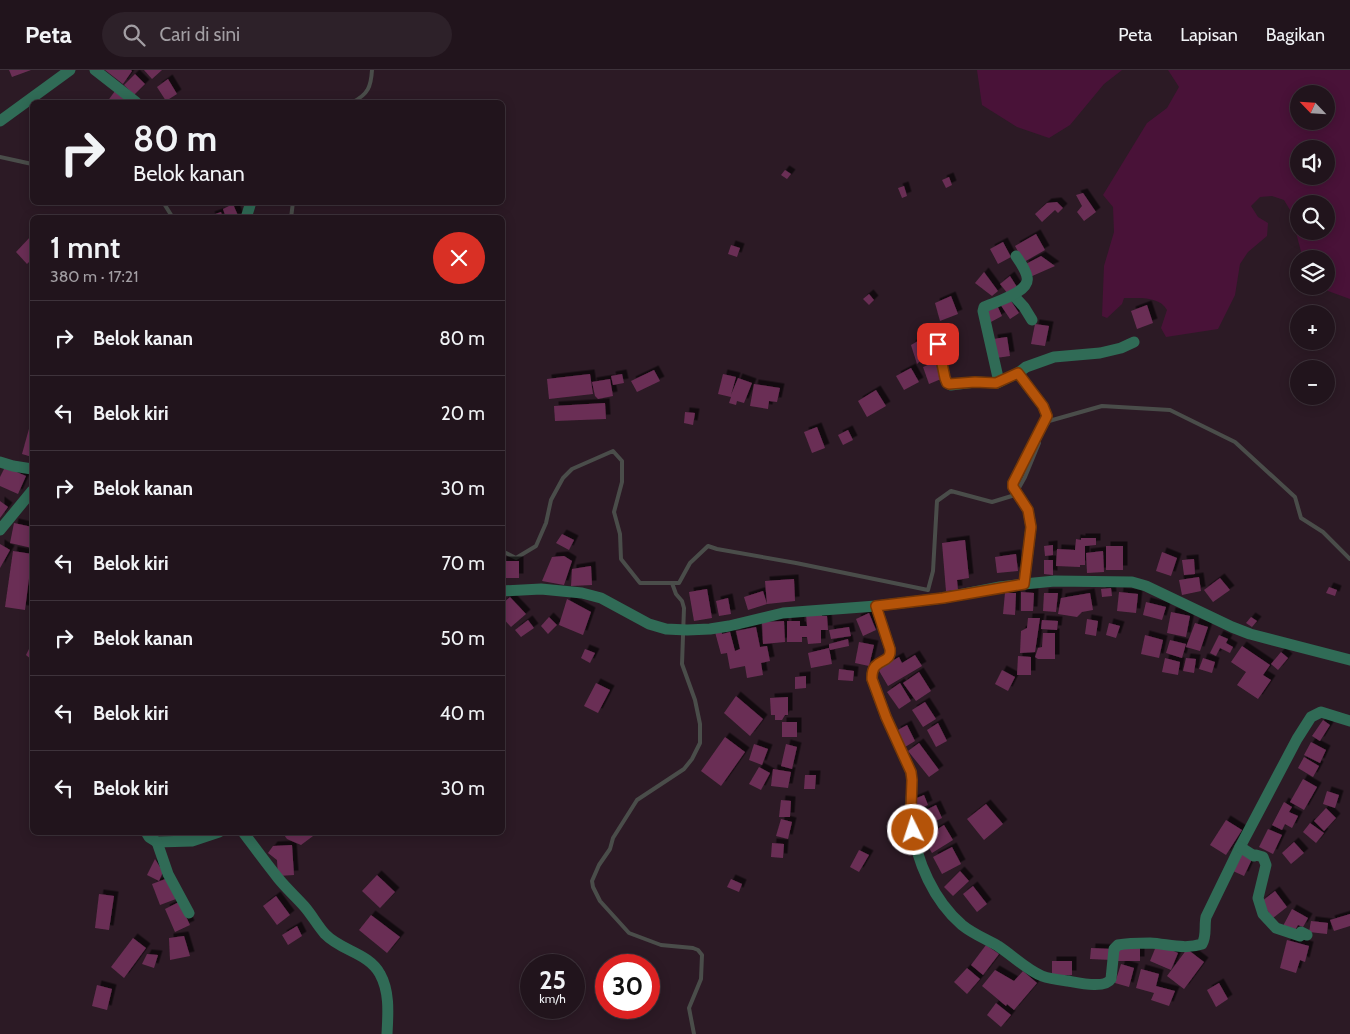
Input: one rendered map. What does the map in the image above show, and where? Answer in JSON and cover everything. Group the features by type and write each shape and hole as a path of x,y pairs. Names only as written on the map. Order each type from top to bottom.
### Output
{"street":[{"path":"0,121 70,70"},
{"path":"95,70 133,100"},
{"path":"999,382 982,311 984,306 1012,296 1023,288 1028,280 1016,256"},
{"path":"1012,296 1024,307 1032,320"},
{"path":"938,344 945,378 949,384 999,382 1026,367 1054,357 1100,353 1121,348 1134,342"},
{"path":"1018,373 1043,406 1047,416 1013,483 1013,487 1028,510 1031,527 1024,584"},
{"path":"0,462 30,469"},
{"path":"0,530 30,493"},
{"path":"505,591 541,589 582,592 601,598 649,624 688,630 729,626 783,612 876,606 943,598 1024,584 1055,581 1132,582 1140,583 1250,634 1350,660"},
{"path":"876,606 890,654 887,659 874,667 872,679 886,717 911,772 913,830 919,858 927,878 939,900 961,924 1042,976 1091,984 1105,984 1111,979 1114,949 1118,945 1150,943 1184,948 1202,944 1205,936 1206,917 1296,739 1312,717 1321,712 1350,721"},
{"path":"148,835 157,842 192,841 210,835"},
{"path":"245,835 279,879 306,907 326,934 337,943 367,959 376,967 381,975 387,994 387,1034"},
{"path":"157,842 168,874 189,913"},
{"path":"1240,847 1254,856 1262,857 1266,865 1258,898 1263,914 1276,928 1300,936 1301,932 1306,935"}],"shaded area":[{"path":"977,70 1122,70 1104,84 1070,125 1049,138 1017,127 982,105"},
{"path":"1168,70 1350,70 1350,299 1335,294 1335,250 1301,250 1298,240 1335,240 1335,195 1290,195 1290,210 1284,200 1272,196 1260,197 1251,206 1258,217 1268,223 1267,236 1248,252 1240,264 1235,295 1218,329 1166,337 1161,328 1167,310 1159,302 1148,299 1124,298 1122,304 1107,318 1102,316 1104,266 1114,232 1113,207 1103,195 1147,123 1167,108 1179,87"}],"building":[{"path":"9,70 31,70 12,77"},
{"path":"105,70 131,70 132,71 123,84"},
{"path":"144,70 162,70 152,79"},
{"path":"135,74 145,84 134,95 124,85"},
{"path":"168,79 177,94 165,100 157,87"},
{"path":"115,91 128,100 108,100"},
{"path":"785,170 791,174 787,179 781,175"},
{"path":"949,177 952,185 946,188 942,180"},
{"path":"904,186 907,196 902,198 898,188"},
{"path":"1083,193 1096,212 1084,221 1077,212 1082,206 1076,195"},
{"path":"1057,202 1063,208 1058,213 1055,210 1042,222 1035,214 1047,203"},
{"path":"233,205 238,215 225,215 223,209"},
{"path":"1036,234 1045,250 1024,262 1015,246"},
{"path":"30,237 30,261 27,264 16,252"},
{"path":"1003,242 1011,257 998,264 990,249"},
{"path":"731,245 740,248 737,257 728,254"},
{"path":"1041,256 1055,266 1030,277 1024,265"},
{"path":"984,272 998,291 992,296 975,283"},
{"path":"1010,276 1017,287 1008,294 1000,284"},
{"path":"869,294 874,300 869,305 863,299"},
{"path":"951,296 958,314 940,321 935,303"},
{"path":"1009,298 1019,313 1010,319 1000,304"},
{"path":"996,303 1002,316 989,323 983,310"},
{"path":"1147,305 1153,323 1137,329 1131,311"},
{"path":"1035,324 1049,326 1045,346 1031,344"},
{"path":"925,337 934,348 917,364 911,345"},
{"path":"1007,337 1010,356 996,358 993,339"},
{"path":"935,362 941,379 929,384 923,367"},
{"path":"911,368 919,382 904,390 896,376"},
{"path":"654,370 660,381 637,392 631,381"},
{"path":"590,374 593,394 549,399 547,379"},
{"path":"622,374 624,383 613,385 611,376"},
{"path":"723,374 736,377 731,395 738,378 752,383 744,403 737,401 736,405 729,403 731,397 718,394"},
{"path":"610,379 613,396 598,399 595,396 592,382"},
{"path":"754,384 780,388 777,402 769,401 768,409 750,406"},
{"path":"876,390 886,406 867,417 858,401"},
{"path":"605,403 606,419 555,421 554,406"},
{"path":"685,412 695,413 693,425 684,423"},
{"path":"30,425 30,456 22,454"},
{"path":"817,427 825,448 812,453 804,432"},
{"path":"848,430 853,440 843,445 838,435"},
{"path":"5,467 26,476 18,494 0,486 0,477"},
{"path":"0,501 8,507 0,518"},
{"path":"14,523 30,527 30,548 10,543"},
{"path":"562,534 574,540 569,550 556,543"},
{"path":"1081,538 1096,538 1096,545 1085,546 1085,565 1080,565 1080,567 1056,566 1057,549 1075,550 1076,539 1081,540"},
{"path":"965,540 969,578 957,580 958,590 946,591 942,543"},
{"path":"0,544 10,550 0,568"},
{"path":"1053,545 1053,555 1045,556 1044,546"},
{"path":"1106,546 1123,546 1123,570 1106,570"},
{"path":"13,551 30,554 25,610 5,607"},
{"path":"1103,551 1104,572 1087,573 1086,553"},
{"path":"1162,552 1177,558 1171,576 1156,571"},
{"path":"1016,554 1018,571 997,573 995,557"},
{"path":"564,556 572,561 564,585 542,581 552,557"},
{"path":"1194,559 1195,574 1184,575 1182,560"},
{"path":"1044,560 1053,560 1053,575 1044,574"},
{"path":"505,561 519,561 519,578 505,578"},
{"path":"591,566 592,585 571,586 572,569"},
{"path":"1199,577 1201,591 1182,595 1179,580"},
{"path":"1220,578 1230,590 1213,602 1204,590"},
{"path":"794,579 795,601 767,604 765,581"},
{"path":"1329,587 1337,590 1335,596 1326,593"},
{"path":"1111,588 1112,596 1102,597 1101,589"},
{"path":"707,589 712,618 694,621 689,592"},
{"path":"763,591 767,604 748,610 744,597"},
{"path":"1021,592 1034,593 1033,611 1021,611"},
{"path":"1119,592 1138,594 1136,613 1117,611"},
{"path":"1005,593 1016,593 1015,615 1003,614"},
{"path":"1044,593 1058,593 1056,612 1043,611"},
{"path":"1090,593 1093,610 1082,612 1077,617 1058,614 1061,598"},
{"path":"510,597 526,614 511,627 505,620 505,601"},
{"path":"728,598 731,614 719,616 716,601"},
{"path":"567,599 591,612 583,635 559,625"},
{"path":"1146,602 1166,607 1162,620 1143,615"},
{"path":"1171,612 1190,616 1186,637 1167,633"},
{"path":"822,613 822,616 827,616 828,630 821,630 821,643 808,644 807,637 802,637 802,642 787,642 787,621 800,621 800,626 807,626 806,614"},
{"path":"869,613 876,630 863,636 856,619"},
{"path":"549,617 557,625 548,634 541,626"},
{"path":"1251,617 1257,621 1252,627 1246,623"},
{"path":"1028,618 1040,618 1035,652 1020,653 1021,631 1027,628"},
{"path":"1087,619 1098,621 1096,636 1085,634"},
{"path":"528,620 534,628 521,637 515,630"},
{"path":"1042,620 1058,621 1057,630 1041,629"},
{"path":"784,621 785,642 763,644 762,622"},
{"path":"1109,623 1120,626 1116,638 1106,635"},
{"path":"1195,623 1208,627 1200,651 1186,647"},
{"path":"756,627 760,647 767,646 770,661 761,663 763,675 747,678 745,666 730,669 727,653 721,654 715,632 721,630 722,634 730,632 735,651 740,649 736,631"},
{"path":"849,627 851,636 831,639 829,630"},
{"path":"1043,633 1055,633 1055,659 1038,659 1035,657 1038,648 1042,647"},
{"path":"1145,635 1163,640 1159,658 1141,654"},
{"path":"1219,635 1228,639 1226,643 1233,647 1230,653 1220,648 1216,656 1210,653"},
{"path":"848,639 849,646 830,650 829,644"},
{"path":"1170,640 1186,644 1182,658 1166,653"},
{"path":"859,642 874,645 869,666 855,663"},
{"path":"1242,646 1270,665 1263,675 1271,680 1258,699 1237,685 1246,672 1231,662"},
{"path":"30,647 30,658 26,655"},
{"path":"829,648 832,664 811,668 808,653"},
{"path":"585,649 595,653 590,663 581,658"},
{"path":"1281,652 1288,658 1278,670 1271,664"},
{"path":"915,655 922,666 888,686 878,669 899,657 902,663"},
{"path":"1018,656 1031,657 1031,675 1017,675"},
{"path":"1165,658 1180,662 1178,675 1162,672"},
{"path":"1186,658 1196,659 1194,673 1183,671"},
{"path":"1203,658 1215,662 1212,673 1199,669"},
{"path":"839,669 854,671 853,681 838,680"},
{"path":"1002,670 1015,677 1008,691 995,684"},
{"path":"919,672 931,691 916,701 903,683"},
{"path":"806,676 806,688 795,689 795,677"},
{"path":"596,683 610,690 598,713 584,706"},
{"path":"900,683 911,701 899,709 887,692"},
{"path":"736,696 763,719 750,736 724,713"},
{"path":"788,697 788,715 785,715 782,720 775,720 775,715 771,715 770,698"},
{"path":"925,702 936,719 923,727 912,710"},
{"path":"1323,720 1330,725 1320,741 1312,736"},
{"path":"782,722 797,722 797,737 782,737"},
{"path":"938,723 947,741 936,747 927,730"},
{"path":"907,725 915,741 905,747 896,731"},
{"path":"725,737 745,752 721,786 701,771"},
{"path":"1311,742 1326,750 1320,763 1304,755"},
{"path":"919,743 939,770 929,777 908,751"},
{"path":"754,744 768,749 762,765 749,760"},
{"path":"786,744 797,747 792,769 781,766"},
{"path":"1304,757 1319,766 1313,777 1298,768"},
{"path":"759,767 770,773 761,790 749,784"},
{"path":"773,769 791,772 788,788 771,786"},
{"path":"805,775 816,775 815,789 804,789"},
{"path":"1303,779 1317,787 1304,810 1290,802"},
{"path":"1327,791 1339,795 1335,808 1323,804"},
{"path":"924,795 928,805 916,810 912,800"},
{"path":"781,800 791,801 790,817 779,817"},
{"path":"1284,802 1292,807 1289,812 1298,816 1292,828 1285,824 1282,830 1272,825"},
{"path":"986,804 1003,824 984,840 967,819"},
{"path":"936,805 942,818 922,828 916,815"},
{"path":"1326,808 1336,818 1324,831 1314,821"},
{"path":"781,819 792,822 788,839 776,836"},
{"path":"1226,820 1242,830 1226,855 1210,845"},
{"path":"1310,823 1324,833 1316,843 1303,832"},
{"path":"944,825 953,840 932,853 923,838"},
{"path":"1268,829 1282,835 1273,854 1259,847"},
{"path":"284,835 313,836 301,845 287,839"},
{"path":"1294,842 1304,853 1291,864 1282,853"},
{"path":"772,843 784,844 783,858 771,857"},
{"path":"292,845 294,875 278,876 277,860 268,853 273,846"},
{"path":"952,847 961,864 942,874 933,857"},
{"path":"859,850 869,855 859,872 850,867"},
{"path":"1243,852 1253,857 1244,876 1233,871"},
{"path":"155,859 163,872 159,881 147,875"},
{"path":"960,871 969,881 953,896 944,887"},
{"path":"377,875 395,892 380,908 362,891"},
{"path":"168,878 176,899 160,905 152,884"},
{"path":"731,879 742,884 739,892 727,887"},
{"path":"973,886 987,904 977,912 963,894"},
{"path":"1275,891 1287,907 1273,918 1261,902"},
{"path":"99,894 114,896 109,930 95,928"},
{"path":"276,896 290,915 277,925 263,906"},
{"path":"179,902 190,925 175,932 165,909"},
{"path":"1292,909 1308,918 1303,927 1298,925 1294,932 1283,926"},
{"path":"1350,914 1350,926 1334,931 1330,920"},
{"path":"371,915 400,937 387,953 359,930"},
{"path":"1311,921 1328,923 1327,934 1309,932"},
{"path":"297,926 302,936 288,945 282,935"},
{"path":"184,936 190,956 170,960 169,938"},
{"path":"133,938 146,948 124,978 111,967"},
{"path":"1287,940 1309,946 1305,962 1300,960 1296,973 1280,968"},
{"path":"1157,944 1178,953 1171,970 1150,961"},
{"path":"986,945 999,954 983,975 971,965"},
{"path":"1091,948 1112,949 1112,960 1090,959"},
{"path":"1118,948 1140,948 1140,961 1118,961"},
{"path":"1187,949 1204,962 1184,989 1167,976"},
{"path":"147,954 158,955 154,968 142,964"},
{"path":"1052,961 1072,961 1072,975 1052,975"},
{"path":"1121,964 1134,968 1129,987 1115,983"},
{"path":"967,968 980,979 967,994 954,982"},
{"path":"1141,969 1159,974 1156,986 1175,991 1169,1006 1151,1000 1154,993 1136,988"},
{"path":"995,970 1014,981 1023,971 1037,983 1014,1010 1007,1004 1006,1006 982,986"},
{"path":"1219,983 1228,999 1216,1007 1207,990"},
{"path":"97,985 112,989 107,1010 92,1006"},
{"path":"996,1003 1011,1015 1001,1027 987,1015"}],"waterway":[{"path":"356,100 368,89 372,70"},
{"path":"0,157 30,164"},
{"path":"165,205 171,215"},
{"path":"291,215 293,205"},
{"path":"1048,423 1049,421 1102,406 1170,410 1235,442 1295,497 1301,518 1323,532 1350,559"},
{"path":"505,552 516,558 536,546 546,523 551,500 563,478 572,469 613,451 622,461 622,482 614,512 620,534 621,559 640,583 679,583 690,563 708,546 928,590 933,571 937,501 951,491 992,502 1015,495 1025,477 1039,443"},
{"path":"672,583 684,608 682,664 695,700 700,724 700,743 692,759 684,769 637,800 613,838 610,849 599,865 592,881 600,901 629,933 661,945 693,948 702,955 701,979 689,1008 694,1034"}],"route":[{"path":"913,830 911,772 899,748 872,679 874,667 889,658 890,654 876,606 943,598 1024,584 1031,527 1028,510 1013,487 1013,483 1047,416 1043,406 1018,373 996,383 975,382 951,385 947,383 938,344"}]}
